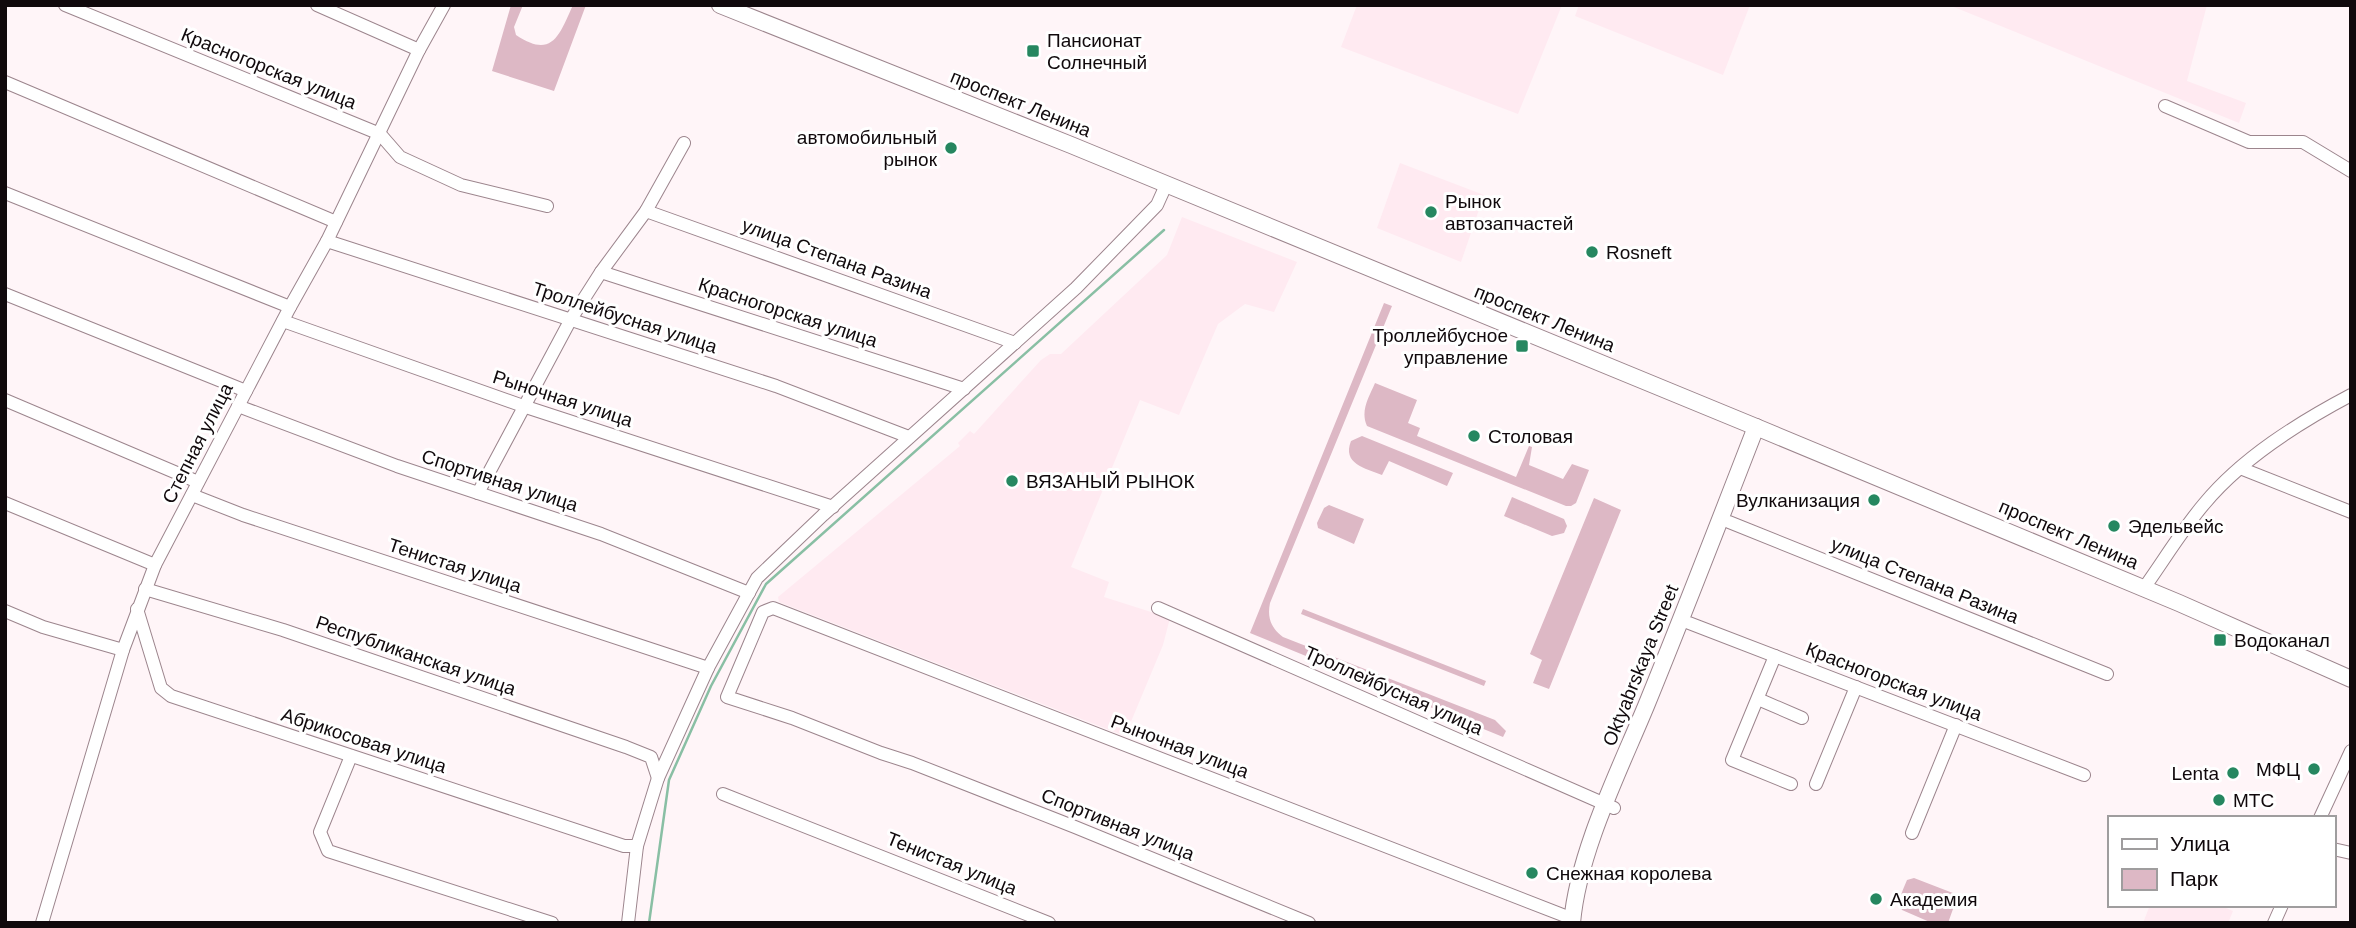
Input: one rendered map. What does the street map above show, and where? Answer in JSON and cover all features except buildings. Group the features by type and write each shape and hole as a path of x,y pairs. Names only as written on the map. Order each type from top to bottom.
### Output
{"main road":[{"name":"проспект Ленина","path":"720,5 1761,429 2144,588 2351,678"},
{"name":"Oktyabrskaya Street","path":"1575,921 1578,882 1761,429"},
{"path":"1610,807 1689,622 1726,515"}],"street":[{"name":"Красногорская улица","path":"65,5 380,134"},
{"path":"317,5 419,50"},
{"name":"Степная улица","path":"42,923 122,650 155,565 290,307 327,242 419,50 444,5"},
{"path":"5,82 336,222"},
{"path":"2165,106 2249,142 2303,142 2351,171"},
{"path":"380,134 400,157 461,185 547,206"},
{"path":"478,493 571,319 601,272 646,211 684,143"},
{"path":"628,923 637,846 658,778 708,668 757,578 1076,288 1157,205 1166,185"},
{"path":"5,193 290,307"},
{"name":"улица Степана Разина","path":"646,211 1015,344"},
{"name":"Троллейбусная улица","path":"327,242 776,386 909,437"},
{"name":"Красногорская улица","path":"601,272 964,388"},
{"path":"5,294 246,391"},
{"name":"Рыночная улица","path":"283,321 526,407 833,507"},
{"path":"2144,588 2204,503 2240,468 2312,416 2351,395"},
{"path":"5,400 198,482"},
{"name":"Спортивная улица","path":"238,406 397,466 601,534 749,593"},
{"path":"2240,468 2351,512"},
{"name":"Тенистая улица","path":"192,495 209,503 708,668"},
{"path":"5,503 155,565"},
{"name":"улица Степана Разина","path":"1726,515 2107,674"},
{"name":"Республиканская улица","path":"145,589 283,630 626,747 651,757 658,778"},
{"name":"Абрикосовая улица","path":"137,608 161,688 166,694 624,846 637,846"},
{"name":"Рыночная улица","path":"773,608 1575,921"},
{"name":"Спортивная улица","path":"773,608 763,612 727,697 912,763 1309,923"},
{"name":"Троллейбусная улица","path":"1158,608 1610,807"},
{"path":"5,611 43,627 122,650"},
{"name":"Красногорская улица","path":"1689,622 2084,775"},
{"path":"1775,656 1732,760 1791,783"},
{"path":"1816,784 1856,687"},
{"path":"1758,699 1802,718"},
{"path":"1912,833 1956,725"},
{"path":"2321,816 2351,751"},
{"path":"351,756 320,832 328,851 552,923"},
{"name":"Тенистая улица","path":"723,794 1049,923"},
{"path":"2274,923 2281,907"}],"shaded area":[{"path":"1357,5 1562,5 1518,114 1341,47"},
{"path":"1579,5 1750,5 1723,75 1575,16"},
{"path":"1949,5 2207,5 2187,81 2246,103 2239,123"},
{"name":"Рынок автозапчастей","path":"1400,163 1484,195 1461,262 1377,228"},
{"name":"ВЯЗАНЫЙ РЫНОК","path":"1182,217 1297,262 1274,312 1245,304 1218,324 1179,415 1140,400 1071,567 1109,582 1104,597 1170,618 1163,645 1125,736 779,602 778,597 960,446 958,443 970,431 974,434 1041,360 1050,354 1061,354 1167,255"},
{"path":"2149,907 2224,907 2233,911 2228,923 2143,923"}],"green space":[{"path":"511,5 523,5 514,27 516,35 538,45 553,41 573,5 586,5 554,91 492,71"},
{"path":"1384,303 1392,306 1270,603 1270,618 1275,630 1283,637 1495,720 1506,731 1503,737 1250,633"},
{"path":"1375,383 1417,400 1408,423 1420,428 1417,436 1516,477 1529,446 1532,447 1529,465 1563,479 1572,464 1589,470 1576,503 1566,506 1367,426 1365,409"},
{"path":"1362,436 1453,473 1447,486 1389,461 1382,475 1362,467 1352,460 1349,449 1351,441"},
{"path":"1512,497 1564,519 1567,526 1564,533 1552,536 1504,516"},
{"path":"1594,498 1621,510 1549,689 1533,683 1542,660 1530,654"},
{"path":"1329,505 1364,519 1354,544 1318,528 1317,523 1324,508"},
{"path":"1303,609 1486,681 1484,686 1301,614"},
{"path":"1914,878 1958,895 1948,923 1932,923 1902,910 1902,891 1907,880"}],"waterway":[{"path":"649,923 669,780 711,686 766,584 1164,230"}],"place":[{"name":"Пансионат Солнечный","path":"1033,51"},
{"name":"автомобильный рынок","path":"951,148"},
{"name":"Рынок автозапчастей","path":"1431,212"},
{"name":"Rosneft","path":"1592,252"},
{"name":"Троллейбусное управление","path":"1522,346"},
{"name":"Столовая","path":"1474,436"},
{"name":"ВЯЗАНЫЙ РЫНОК","path":"1012,481"},
{"name":"Вулканизация","path":"1874,500"},
{"name":"Эдельвейс","path":"2114,526"},
{"name":"Водоканал","path":"2220,640"},
{"name":"МФЦ","path":"2314,769"},
{"name":"Lenta","path":"2233,773"},
{"name":"МТС","path":"2219,800"},
{"name":"Снежная королева","path":"1532,873"},
{"name":"Академия","path":"1876,899"}]}
